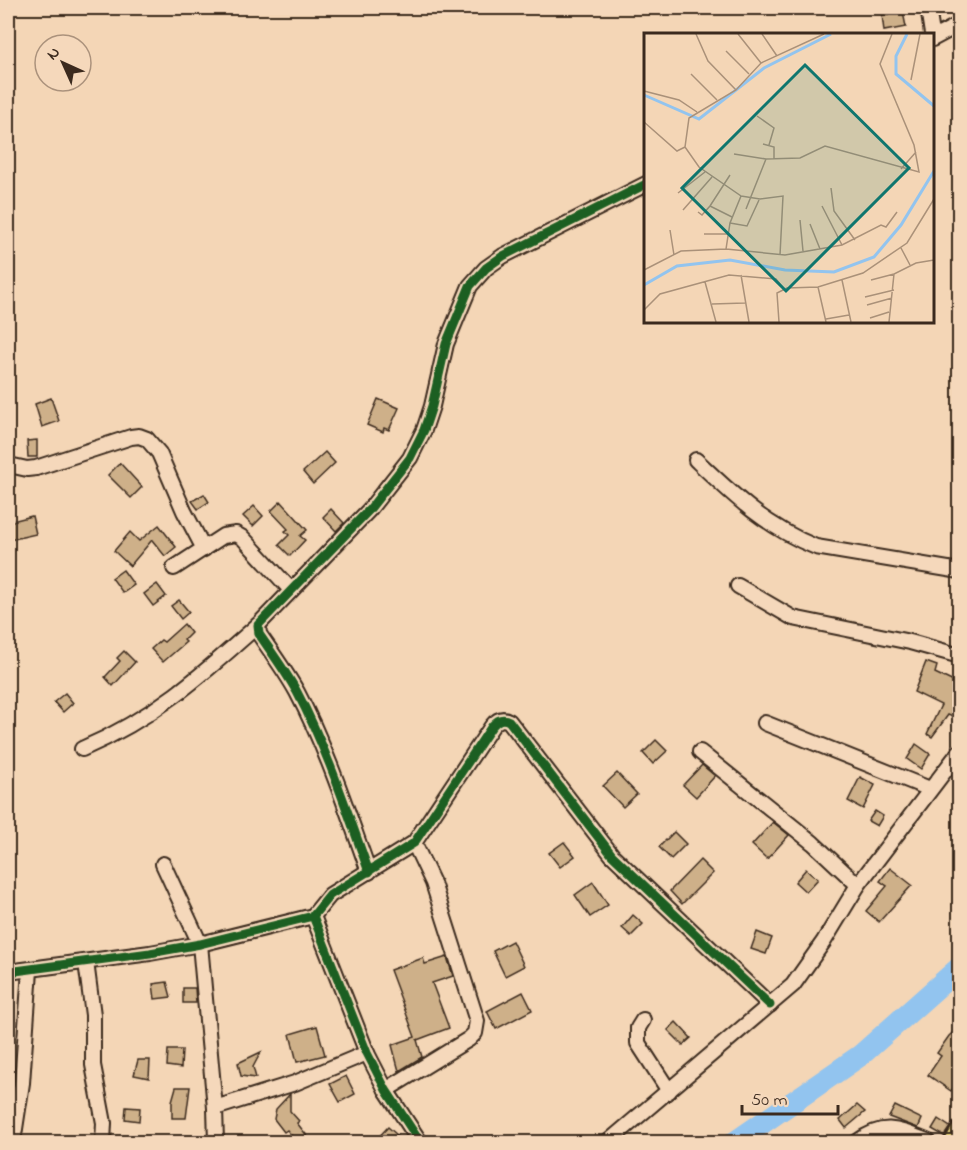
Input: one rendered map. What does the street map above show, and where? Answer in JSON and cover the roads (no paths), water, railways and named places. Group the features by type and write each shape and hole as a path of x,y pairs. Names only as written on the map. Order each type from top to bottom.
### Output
{"main road":[{"path":"953,1143 960,1130"}],"street":[{"path":"928,8 931,33"},
{"path":"934,36 960,24"},
{"path":"82,749 112,737 173,699 194,682 258,625 369,510 410,458 424,430 432,406 446,344 470,286 486,268 503,256 644,185"},
{"path":"9,465 27,469 36,468 131,437 139,436 147,439 159,453 184,511 204,549"},
{"path":"696,460 764,521 804,543 816,547 960,571"},
{"path":"174,568 223,536 236,534 243,538 291,590"},
{"path":"738,586 793,618 910,642 960,657"},
{"path":"258,625 259,634 296,691 333,772 369,872"},
{"path":"8,972 200,944 314,916 330,895 414,843 492,726 501,719 505,719 509,721 612,855 770,1005"},
{"path":"765,723 930,789"},
{"path":"608,1143 793,985 824,941 858,885 960,751"},
{"path":"700,752 813,843 858,885"},
{"path":"386,1090 470,1039 477,1027 433,883 414,843"},
{"path":"163,864 200,944 215,1108 216,1143"},
{"path":"314,916 367,1053 386,1090 420,1143"},
{"path":"86,962 93,1015 93,1065 104,1123 103,1143"},
{"path":"13,1143 22,1083 30,970"},
{"path":"643,1020 638,1028 638,1043 669,1091"},
{"path":"215,1108 295,1083 367,1053"},
{"path":"857,1143 872,1133 890,1128 929,1143"}],"waterway":[{"path":"735,1142 861,1055 960,967"}]}
